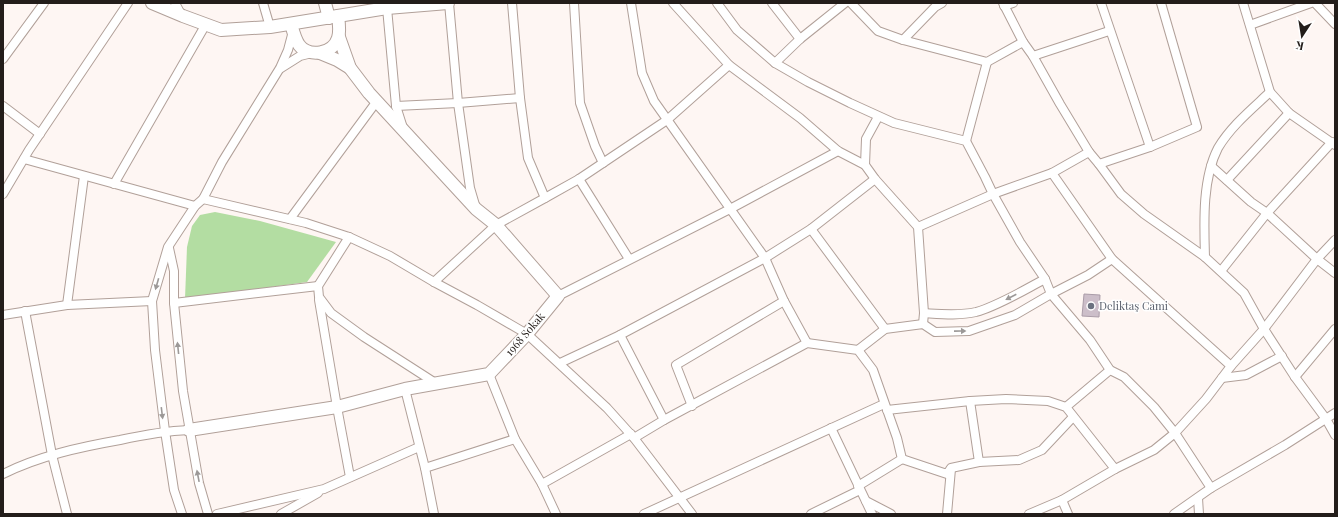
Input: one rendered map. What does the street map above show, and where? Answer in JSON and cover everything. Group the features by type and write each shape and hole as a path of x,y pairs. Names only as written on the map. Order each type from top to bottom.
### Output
{"street":[{"path":"3,59 44,3"},
{"path":"3,194 40,134 128,3"},
{"path":"152,3 221,30 292,27 367,7 387,8 449,3 458,103 470,188 476,209"},
{"path":"175,3 183,16"},
{"path":"263,3 270,27"},
{"path":"326,3 334,17 339,37 350,68"},
{"path":"512,3 520,98 528,158 545,198"},
{"path":"574,3 580,103 595,146 603,163"},
{"path":"631,3 642,73 654,101 765,258 784,301 807,343"},
{"path":"673,3 729,65 800,118 838,151 865,165 875,179 918,227 924,313 923,324"},
{"path":"717,3 737,30 775,63 808,82 894,124 966,141"},
{"path":"772,3 800,39"},
{"path":"775,63 800,39 844,3"},
{"path":"851,3 878,31 903,40 987,62 1023,42"},
{"path":"1013,3 1004,4 1023,42 1033,56 1089,152 1121,194 1144,214 1205,257 1244,293 1264,329 1326,419 1335,435"},
{"path":"1100,3 1150,147"},
{"path":"1099,164 1150,147 1197,128 1161,3"},
{"path":"1221,271 1267,213 1333,144 1289,113 1270,92 1244,3"},
{"path":"1250,25 1311,3"},
{"path":"1315,3 1335,24"},
{"path":"903,40 936,4"},
{"path":"387,8 396,106 404,131"},
{"path":"114,184 206,24"},
{"path":"292,27 300,45 316,53 337,60 350,68 404,131 476,209 496,225 558,296 730,209 838,151"},
{"path":"182,514 174,490 165,431 155,350 152,301 168,247 195,206 203,198 222,162 280,68 292,27"},
{"path":"1033,56 1110,31"},
{"path":"280,68 300,56 329,50 339,37"},
{"path":"987,62 966,141 993,194 1020,242 1045,279 1051,294 1090,340 1110,370 1124,377 1154,407 1175,433 1211,488"},
{"path":"434,282 496,225 579,178 668,120 729,65"},
{"path":"1205,257 1204,224 1211,166 1219,148 1239,121 1270,92"},
{"path":"396,106 520,98"},
{"path":"290,219 377,101"},
{"path":"3,106 40,134"},
{"path":"1227,180 1289,113"},
{"path":"865,165 866,139 878,117"},
{"path":"918,227 993,194 1052,173 1089,152"},
{"path":"24,159 195,206"},
{"path":"1211,166 1335,273"},
{"path":"1052,173 1112,260 1232,366"},
{"path":"67,305 84,176"},
{"path":"579,178 629,259"},
{"path":"560,363 620,335 765,258 811,229 875,179"},
{"path":"203,198 290,219 349,237 390,256 527,334 607,408 632,436 692,514"},
{"path":"811,229 885,329"},
{"path":"349,237 318,286 337,408 350,477"},
{"path":"1029,514 1062,500 1115,469 1154,450 1175,433 1206,399 1264,329 1317,259 1335,240"},
{"path":"168,247 174,271 174,303 183,391 199,483 208,514"},
{"path":"858,350 885,329 923,324 935,332 969,331 1015,315 1088,275 1112,260"},
{"path":"924,313 954,314 975,312 1004,300 1045,279"},
{"path":"174,303 318,286"},
{"name":"1968 Sokak","path":"489,374 527,334 558,296"},
{"path":"319,297 331,313 364,337 437,384"},
{"path":"3,315 67,305 152,301"},
{"path":"692,406 676,365 784,301"},
{"path":"25,311 52,456 66,514"},
{"path":"1296,377 1335,329"},
{"path":"620,335 664,420"},
{"path":"542,484 692,406 807,343 858,350 873,370 897,438 902,459"},
{"path":"1222,378 1246,375 1282,356"},
{"path":"1066,407 1110,370"},
{"path":"3,474 17,467 97,444 165,431 189,430 337,408 405,389 489,374 515,439 542,484 556,514"},
{"path":"405,389 425,468 434,514"},
{"path":"644,514 831,428 886,407 1006,399 1048,401 1066,407 1115,469"},
{"path":"970,401 979,462"},
{"path":"1174,514 1211,488 1335,413"},
{"path":"902,459 947,474 951,468 979,462 1019,460 1042,450 1073,417"},
{"path":"831,428 872,514"},
{"path":"425,468 515,439"},
{"path":"281,514 327,488 419,447"},
{"path":"812,514 859,488 902,459"},
{"path":"946,514 951,468"},
{"path":"217,514 327,488"},
{"path":"1198,498 1199,514"},
{"path":"1062,500 1068,514"},
{"path":"866,501 891,514"}],"green space":[{"path":"215,212 260,221 336,242 307,282 185,299 187,247 192,226 200,215"}],"building":[{"name":"Deliktaş Cami","path":"1084,294 1100,295 1099,317 1082,316"}],"place":[{"name":"Deliktaş Cami","path":"1091,306"}]}
